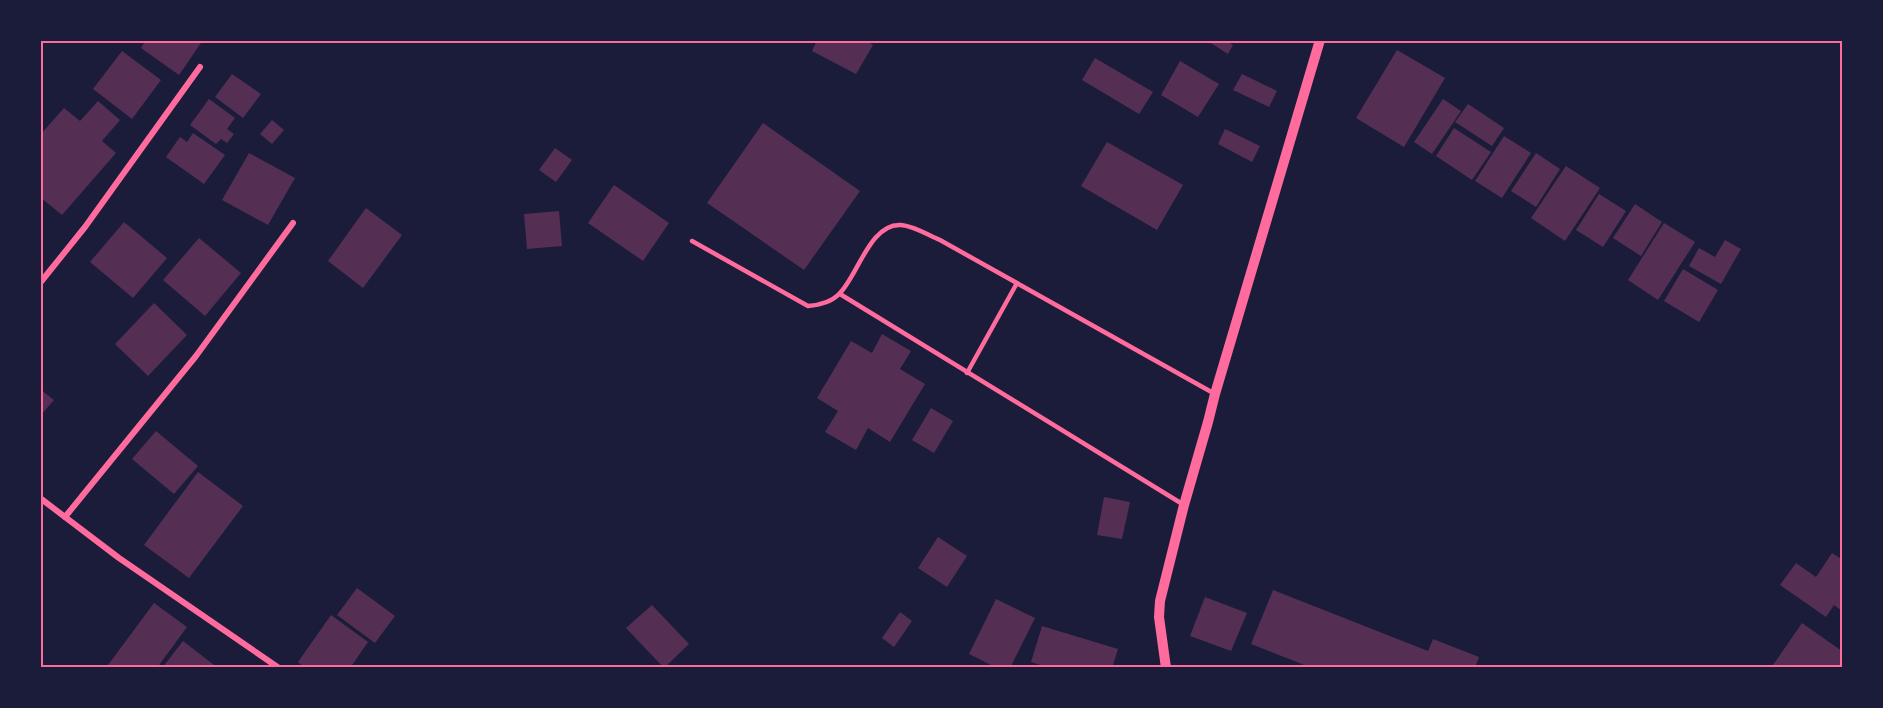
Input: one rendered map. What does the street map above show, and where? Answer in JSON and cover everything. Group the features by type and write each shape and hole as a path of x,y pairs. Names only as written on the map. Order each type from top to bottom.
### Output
{"street":[{"path":"1166,668 1160,601 1215,394 1320,40"},
{"path":"40,283 85,226 200,67"},
{"path":"65,517 196,356 293,223"},
{"path":"40,498 119,558 279,668"}],"lane":[{"path":"692,242 808,306 820,305 840,294 872,240 886,229 899,224 940,240 1215,394"},
{"path":"967,373 1017,283"},
{"path":"840,294 1184,504"}],"building":[{"path":"146,40 203,40 179,75 141,48"},
{"path":"817,40 865,40 873,45 856,74 812,51"},
{"path":"1206,40 1225,40 1233,45 1228,54"},
{"path":"1397,50 1445,78 1404,147 1356,118"},
{"path":"122,51 161,80 132,119 93,89"},
{"path":"1095,58 1153,92 1139,114 1082,80"},
{"path":"1180,61 1219,84 1198,117 1161,95"},
{"path":"232,74 261,94 243,118 215,97"},
{"path":"1242,74 1277,91 1269,107 1233,90"},
{"path":"209,99 235,118 227,129 234,134 227,143 221,139 216,144 190,125"},
{"path":"1443,99 1461,111 1432,154 1414,142"},
{"path":"98,101 120,120 102,141 116,153 62,215 40,197 40,135 64,108 80,121"},
{"path":"1468,104 1504,128 1492,146 1455,122"},
{"path":"272,120 284,130 272,144 260,134"},
{"path":"763,123 860,191 804,270 707,203"},
{"path":"1454,128 1491,152 1472,180 1436,156"},
{"path":"1225,129 1260,146 1252,162 1218,144"},
{"path":"193,133 225,155 204,184 166,157 180,137 187,142"},
{"path":"1504,136 1531,153 1502,198 1475,181"},
{"path":"1107,142 1183,185 1157,230 1081,186"},
{"path":"555,148 572,160 556,182 539,170"},
{"path":"249,153 295,178 268,225 222,200"},
{"path":"1536,153 1560,169 1536,207 1511,191"},
{"path":"1566,166 1600,188 1565,241 1531,218"},
{"path":"614,185 669,223 643,261 588,223"},
{"path":"1599,194 1626,211 1603,247 1576,230"},
{"path":"1635,204 1662,222 1641,256 1613,238"},
{"path":"366,208 402,235 363,288 328,261"},
{"path":"559,211 562,246 527,249 524,214"},
{"path":"124,222 167,258 133,298 90,262"},
{"path":"1664,223 1695,242 1658,300 1628,280"},
{"path":"199,238 241,273 205,316 163,280"},
{"path":"1725,240 1741,249 1721,284 1689,266 1699,248 1715,257"},
{"path":"1683,269 1718,290 1699,322 1664,301"},
{"path":"154,303 187,335 148,376 115,344"},
{"path":"882,334 911,351 900,369 925,384 890,442 868,428 856,450 825,432 838,411 817,398 851,341 872,353"},
{"path":"40,389 54,400 40,416"},
{"path":"931,408 953,421 934,453 912,440"},
{"path":"156,431 198,466 174,494 132,459"},
{"path":"198,472 243,506 189,578 144,545"},
{"path":"1104,497 1130,502 1122,539 1097,535"},
{"path":"938,537 967,556 947,587 918,568"},
{"path":"1832,553 1840,558 1842,554 1842,611 1834,605 1826,617 1780,585 1796,563 1816,577"},
{"path":"357,588 395,616 375,643 337,615"},
{"path":"1273,590 1428,651 1433,639 1479,657 1475,668 1312,668 1251,644"},
{"path":"1205,597 1247,613 1231,651 1190,636"},
{"path":"996,599 1035,618 1010,668 997,668 969,654"},
{"path":"154,603 187,627 157,668 112,668 108,665"},
{"path":"652,605 689,644 664,668 626,628"},
{"path":"900,612 912,621 894,647 882,638"},
{"path":"331,615 368,642 350,668 305,668 298,662"},
{"path":"1802,623 1842,651 1842,668 1771,668"},
{"path":"1042,626 1118,649 1112,668 1050,668 1031,662"},
{"path":"183,641 218,668 162,668"}]}
